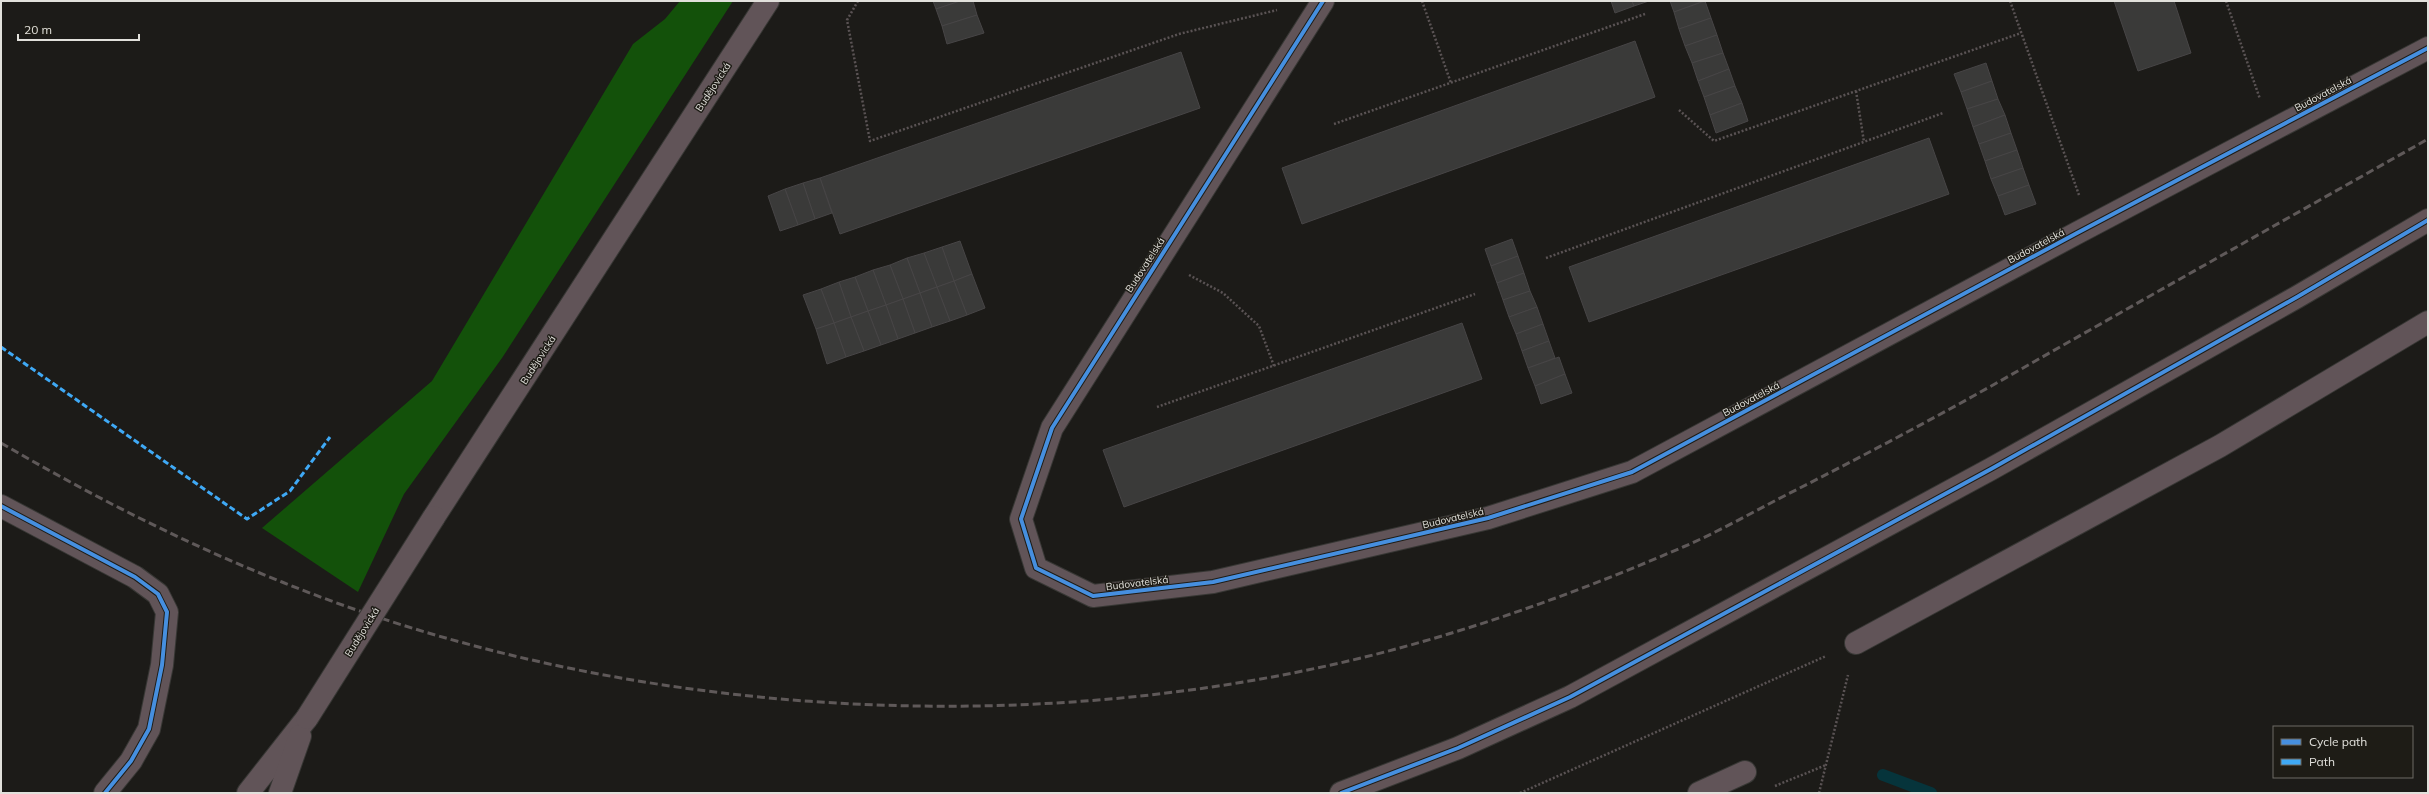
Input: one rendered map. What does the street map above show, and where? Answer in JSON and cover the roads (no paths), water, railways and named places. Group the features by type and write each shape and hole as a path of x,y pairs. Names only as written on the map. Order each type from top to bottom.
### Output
{"main road":[{"path":"1341,793 1458,748 1570,697 1991,469 2297,297 2428,220"}],"street":[{"name":"Budějovická","path":"248,793 307,718 434,517 768,1"},
{"name":"Budovatelská","path":"1320,6 1141,285 1052,428 1020,519 1036,568 1093,596 1213,582 1473,522 1632,472 2090,226 2428,48"},
{"path":"1856,643 2220,446 2428,322"},
{"path":"1,506 135,577 158,594 167,612 162,665 149,729 131,761 105,793"},
{"name":"Budějovická","path":"280,793 307,718"},
{"path":"1699,793 1746,772"}],"waterway":[{"path":"1883,775 1931,793"}],"railway":[{"path":"1,443 70,482 139,518 174,535 282,582 409,627 542,662 678,687 816,702 955,706 1093,700 1229,684 1361,658 1443,636 1604,580 1696,541 1849,463 1970,398 2428,139"}]}
